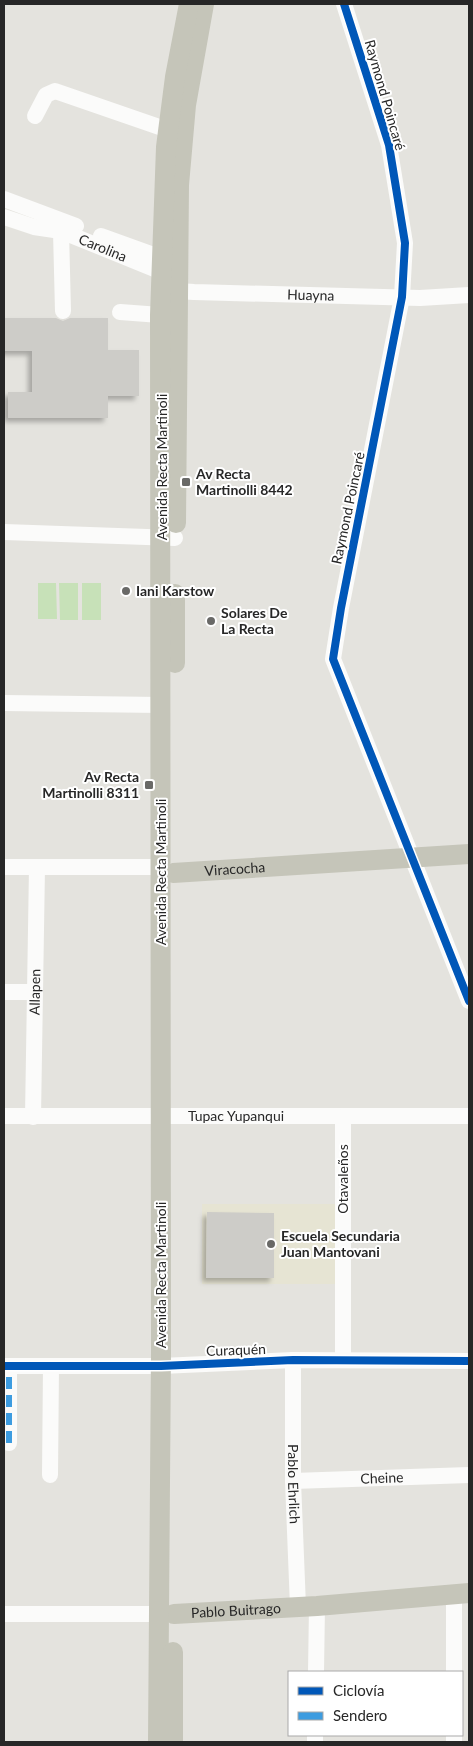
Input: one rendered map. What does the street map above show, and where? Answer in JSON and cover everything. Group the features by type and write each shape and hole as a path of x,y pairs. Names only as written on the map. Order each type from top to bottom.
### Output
{"main road":[{"name":"Avenida Recta Martinoli","path":"167,870 161,704 178,362 170,269 168,130 175,77 191,4"},
{"name":"Avenida Recta Martinoli","path":"173,1742 167,1614 169,538 160,315 170,269 179,186 186,105 191,4"},
{"name":"Viracocha","path":"167,870 469,854"},
{"name":"Pablo Buitrago","path":"167,1614 307,1607 462,1593"},
{"name":"Avenida Recta Martinoli","path":"158,1742 167,1614"}],"street":[{"name":"Raymond Poincaré","path":"344,4 389,145 405,243 402,298 341,608 333,658 469,1001"},
{"path":"35,116 46,95 55,91 168,130"},
{"name":"Carolina","path":"9,201 63,227 170,269"},
{"name":"Carolina","path":"6,218 34,227 63,227"},
{"path":"63,227 63,311"},
{"name":"Huayna","path":"170,269 402,298 469,295"},
{"path":"120,312 160,315"},
{"path":"4,532 169,538"},
{"path":"4,703 161,704"},
{"name":"Viracocha","path":"4,867 167,870"},
{"name":"Allapen","path":"33,1116 36,867"},
{"path":"4,992 34,992"},
{"name":"Tupac Yupanqui","path":"4,1116 469,1116"},
{"name":"Otavaleños","path":"343,1117 343,1360"},
{"name":"Curaquén","path":"6,1366 167,1365 294,1360 469,1361"},
{"name":"Pablo Ehrlich","path":"294,1360 293,1481 316,1671"},
{"path":"6,1366 9,1444"},
{"path":"50,1476 51,1366"},
{"name":"Cheine","path":"293,1481 469,1475"},
{"path":"454,1671 462,1593"},
{"name":"Pablo Buitrago","path":"4,1614 167,1614"}],"shaded area":[{"name":"Escuela Secundaria Juan Mantovani","path":"202,1204 339,1204 339,1284 202,1284"}],"green space":[{"path":"38,583 56,583 57,619 38,619"},
{"path":"59,583 78,583 78,620 60,620"},
{"path":"82,583 101,583 101,620 82,620"}],"building":[{"path":"4,318 56,318 63,321 70,318 108,318 108,350 139,350 139,396 108,396 108,418 8,418 8,392 32,392 32,351 4,351"},
{"path":"207,1212 274,1213 274,1278 206,1278"}],"marked path":[{"path":"9,1366 9,1443"}],"cycle path":[{"path":"344,4 389,145 405,243 402,297 341,608 333,659 469,1001"},
{"path":"4,1366 161,1366 293,1360 469,1361"}],"place":[{"name":"Av Recta Martinolli 8442","path":"186,482"},
{"name":"Iani Karstow","path":"126,591"},
{"name":"Solares De La Recta","path":"211,621"},
{"name":"Av Recta Martinolli 8311","path":"149,785"},
{"name":"Escuela Secundaria Juan Mantovani","path":"271,1244"}]}
